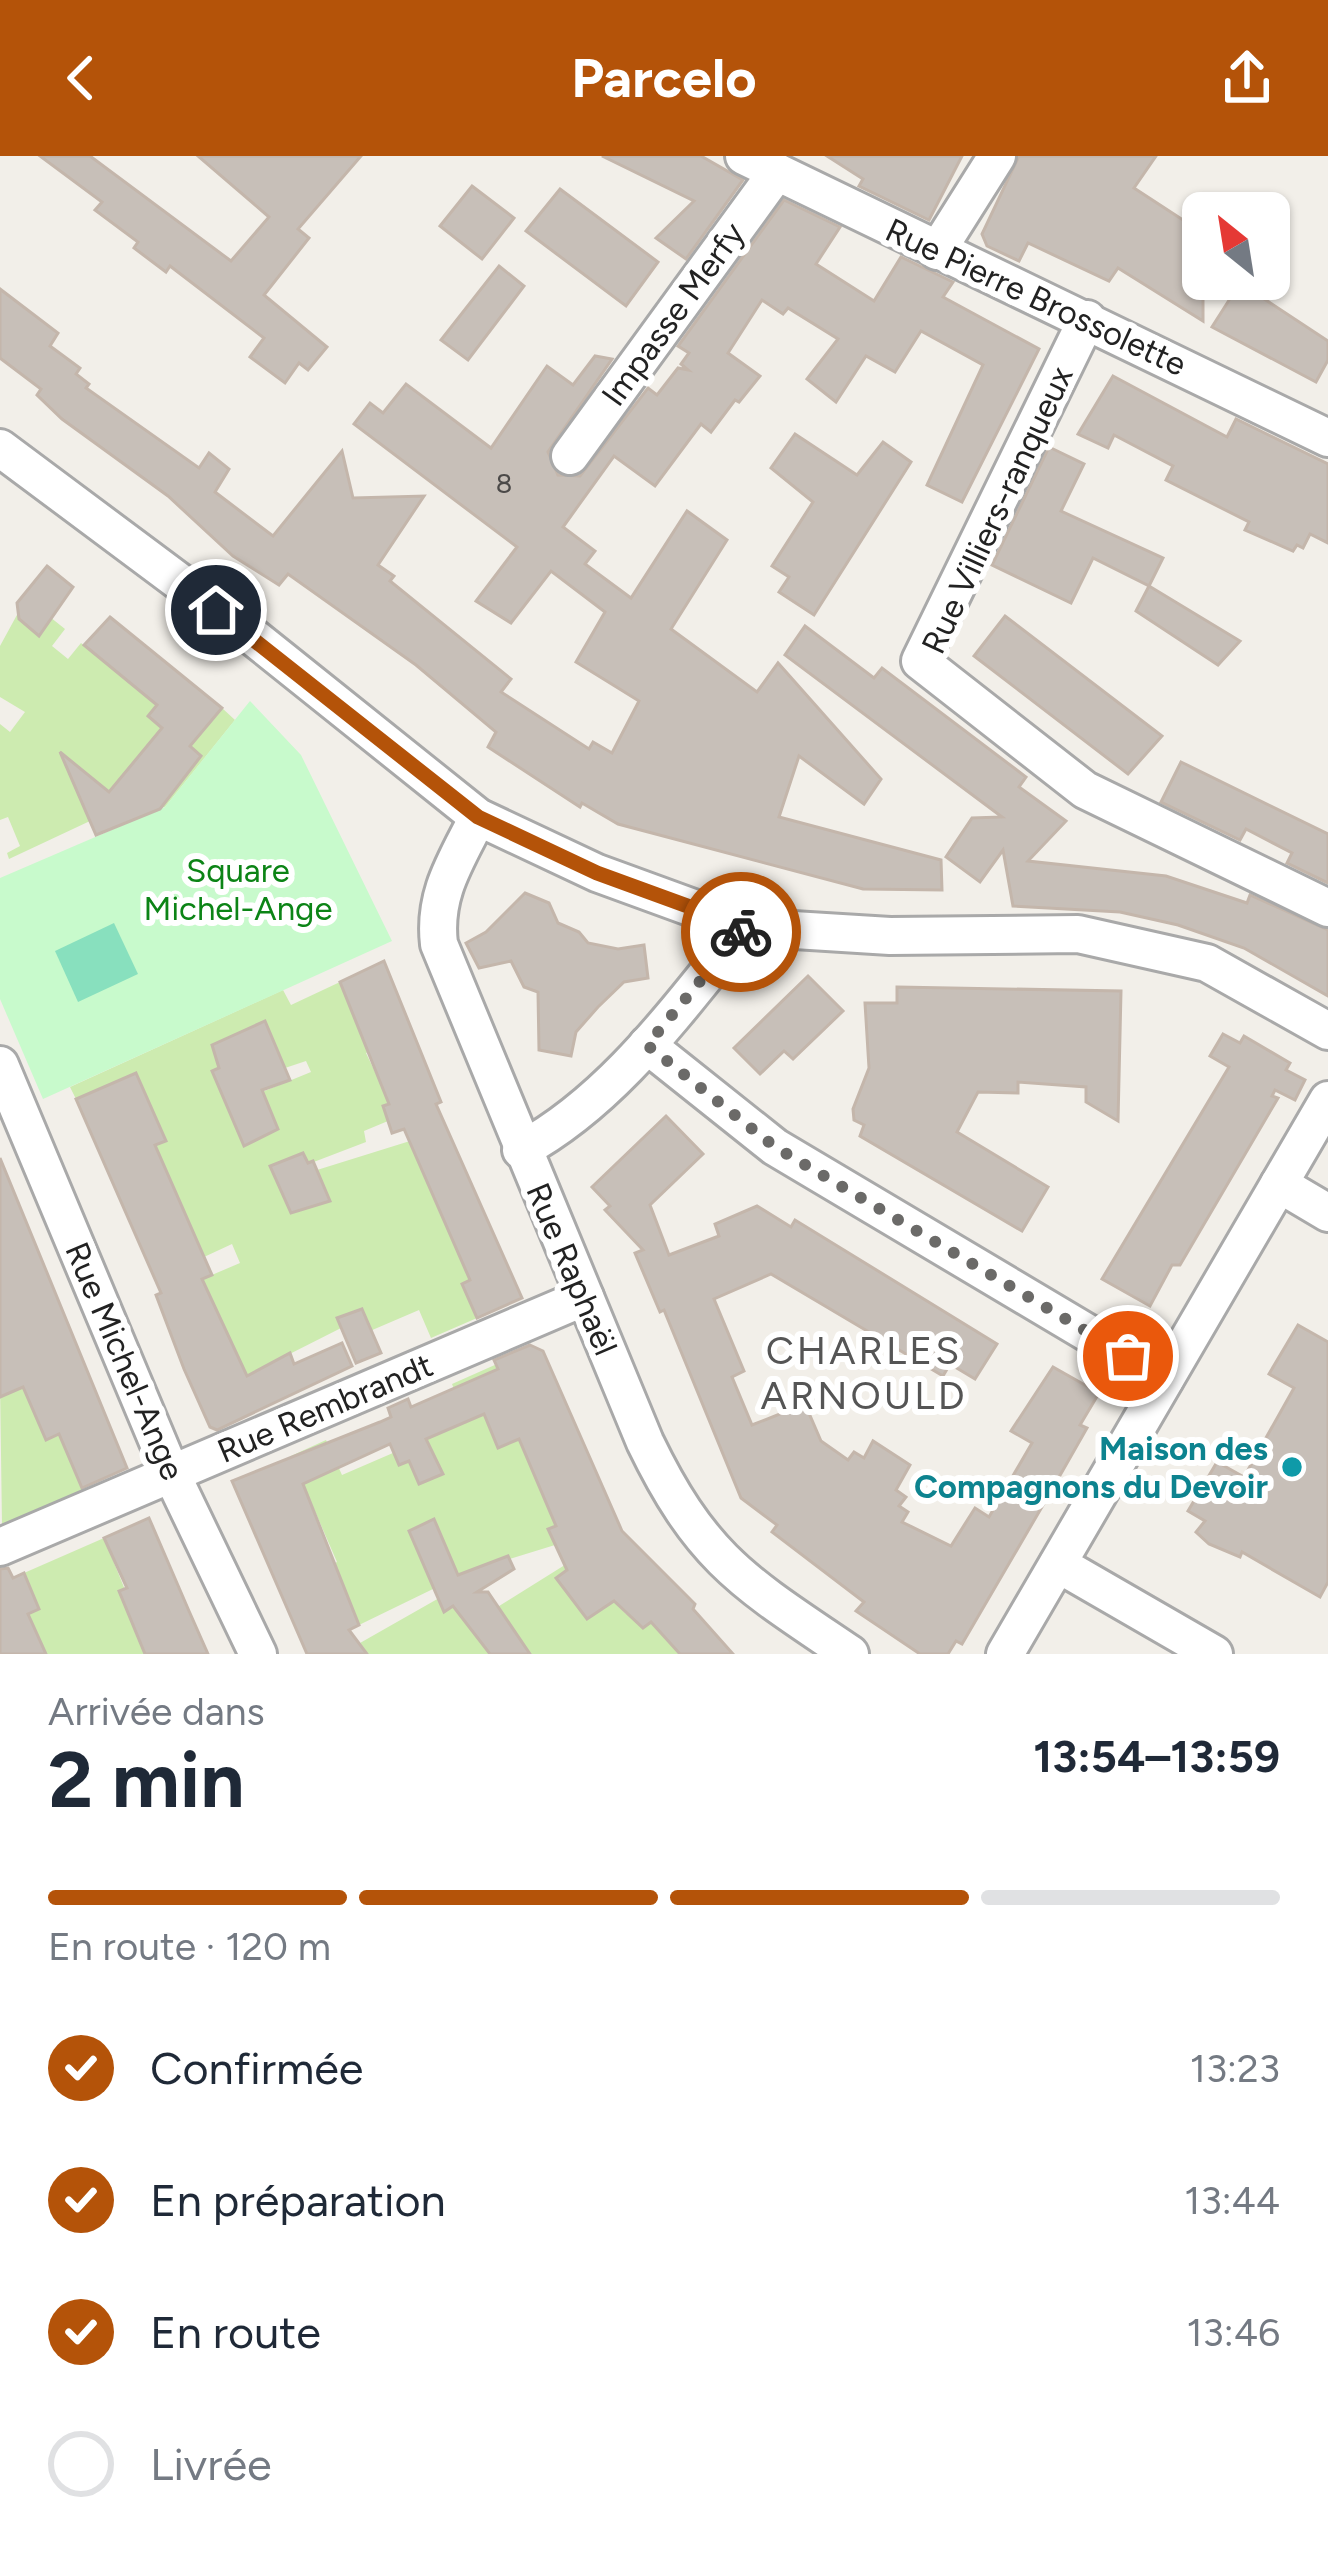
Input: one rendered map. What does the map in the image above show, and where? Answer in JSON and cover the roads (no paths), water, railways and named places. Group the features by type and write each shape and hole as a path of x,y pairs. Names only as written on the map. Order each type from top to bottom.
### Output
{"street":[{"path":"937,250 998,156"},
{"name":"Rue Pierre Brossolette","path":"760,164 1328,438"},
{"name":"Impasse Merfy","path":"570,456 760,164"},
{"name":"Rue Villiers-ranqueux","path":"1088,319 920,661 1085,790 1328,908"},
{"path":"0,448 252,637 478,817 597,873 745,927 890,936 1078,934 1207,963 1328,1030"},
{"name":"Rue Raphaël","path":"478,817 442,886 436,915 439,944 509,1103 521,1150 645,1442 684,1518 740,1579 850,1654"},
{"path":"521,1150 586,1103 647,1045 745,927"},
{"path":"647,1045 775,1147 1166,1379"},
{"name":"Rue Michel-Ange","path":"0,1065 171,1473 258,1654"},
{"path":"1005,1654 1071,1572 1166,1379 1302,1198 1328,1100"},
{"name":"Rue Rembrandt","path":"0,1547 585,1297"},
{"path":"1071,1572 1214,1654"}],"place":[{"name":"Maison des Compagnons du Devoir","path":"1292,1467"}],"district":[{"name":"CHARLES ARNOULD","path":"864,1372"}],"park label":[{"name":"Square Michel-Ange","path":"238,889"}]}
